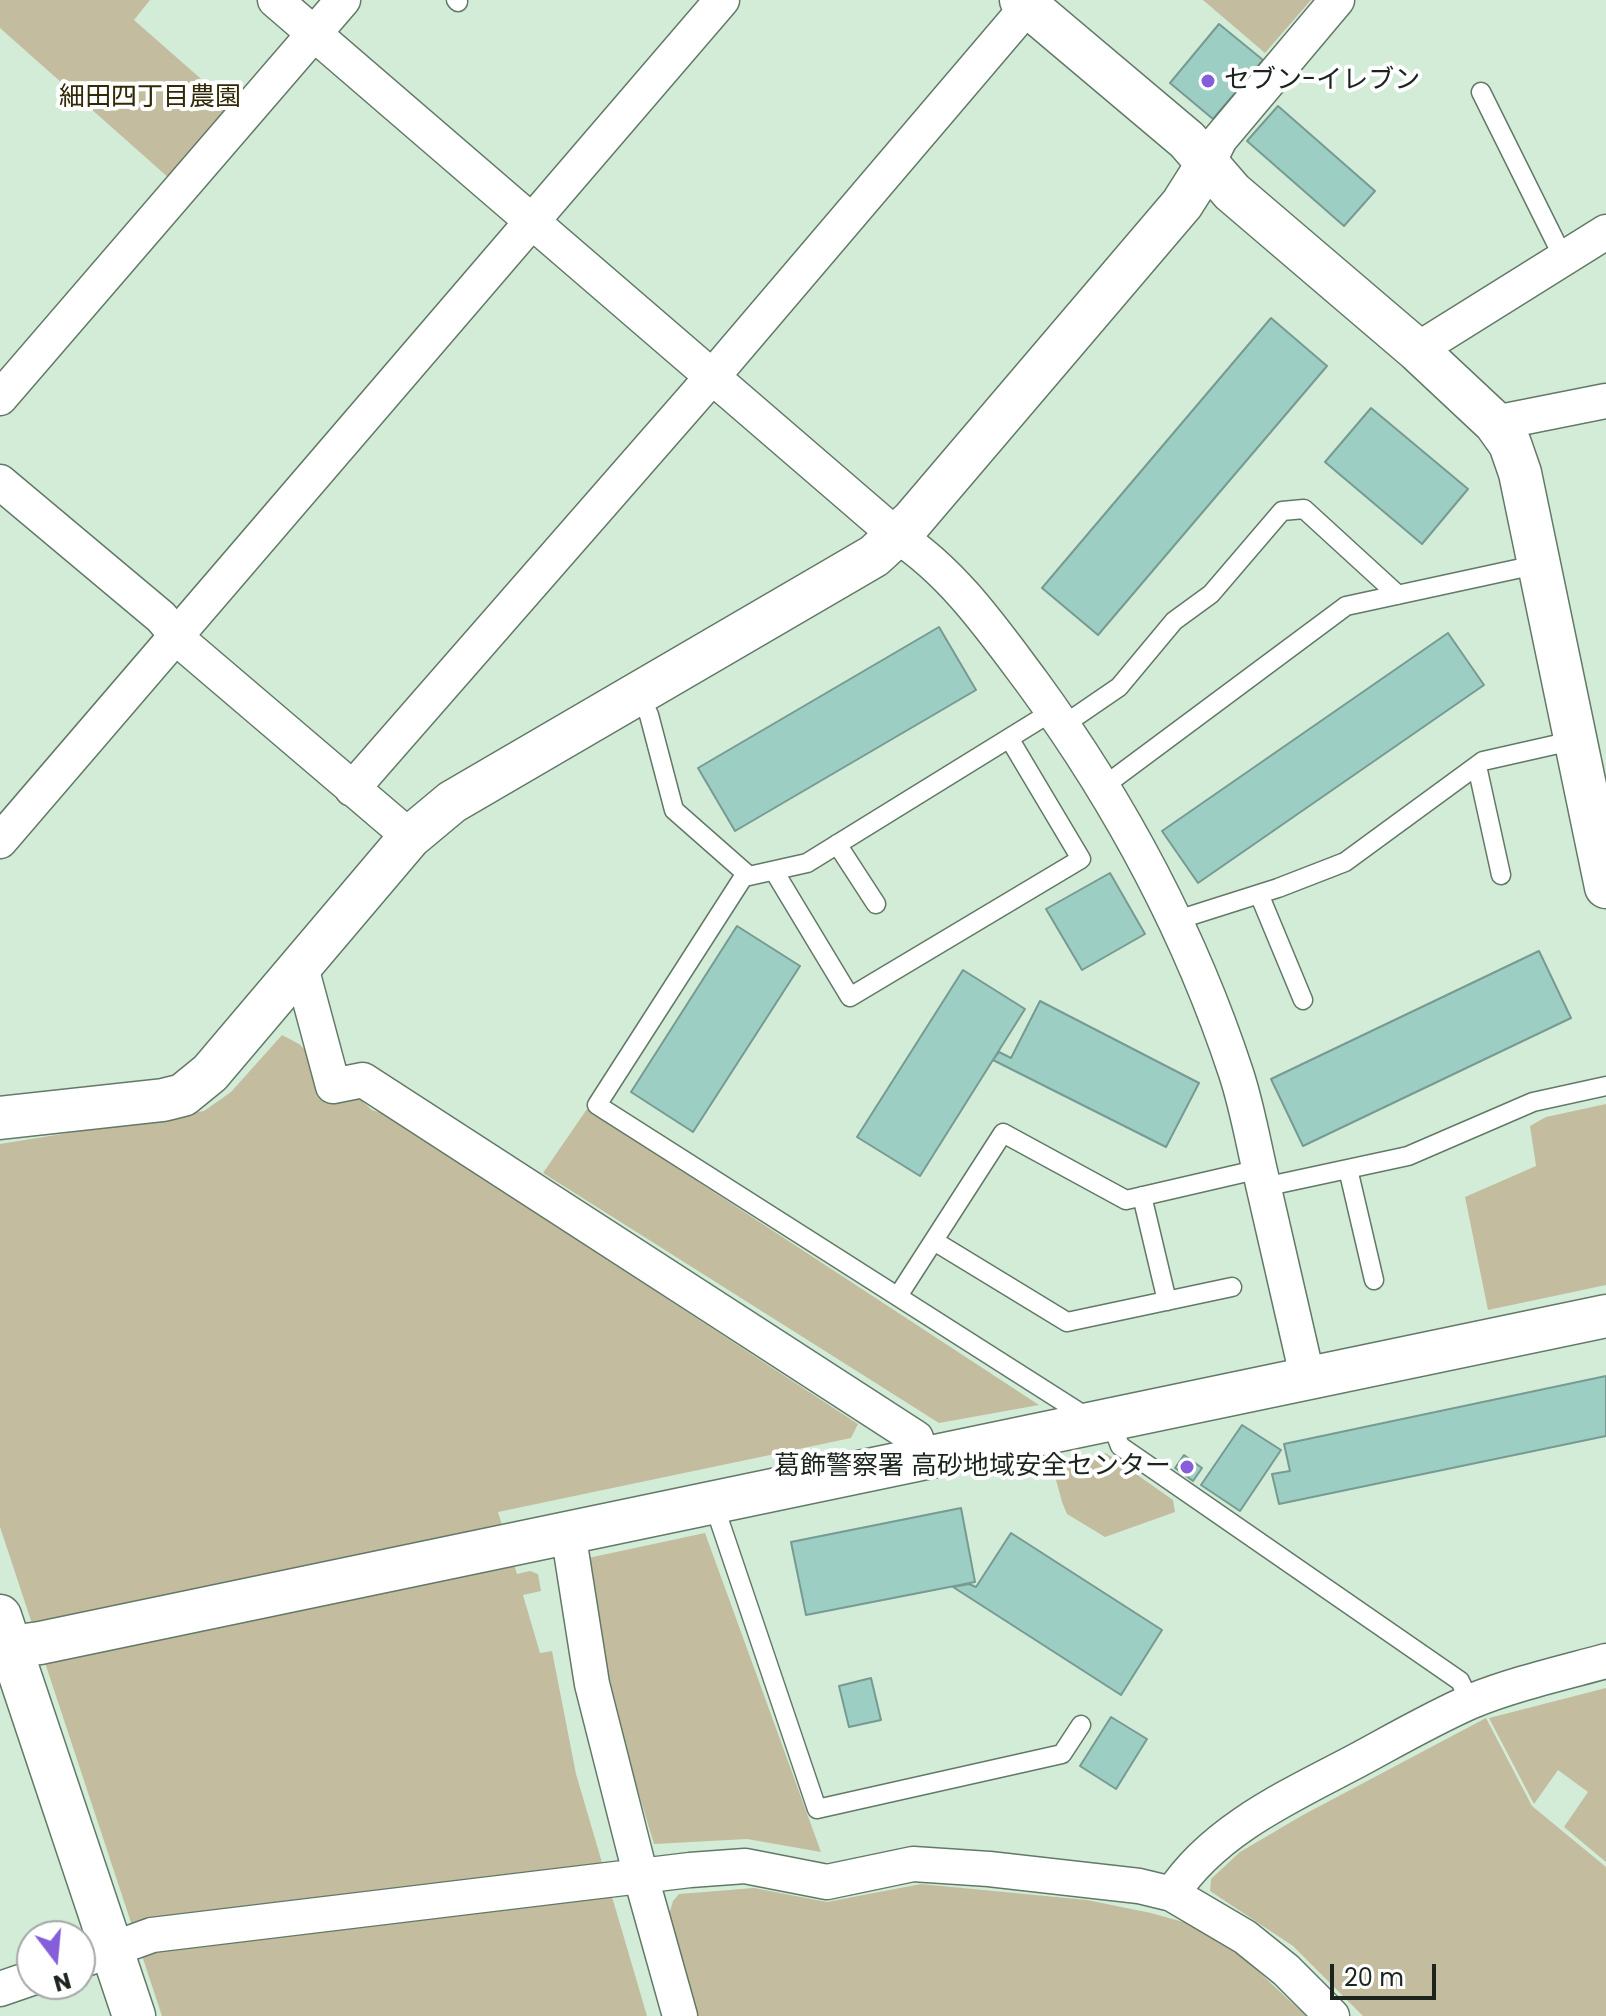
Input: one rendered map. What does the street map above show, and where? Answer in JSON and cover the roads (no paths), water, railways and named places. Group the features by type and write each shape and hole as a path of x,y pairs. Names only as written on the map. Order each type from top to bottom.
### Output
{"street":[{"path":"275,0 897,536 921,552 959,590 1001,641 1104,786 1209,994 1238,1077 1308,1380"},
{"path":"0,398 343,0"},
{"path":"0,841 722,0"},
{"path":"0,1118 163,1100 183,1095 210,1073 410,837 452,802 874,556 897,536 1182,204 1220,139 1337,0"},
{"path":"352,789 712,377 1027,2 1187,140 1232,192 1417,350 1495,423 1510,444 1520,473 1540,564 1606,887"},
{"path":"1417,350 1606,232"},
{"path":"1495,423 1606,401"},
{"path":"0,482 410,837"},
{"path":"301,967 333,1086 363,1080 916,1438 921,1458"},
{"path":"86,1920 4,1637 56,1640 1606,1316"},
{"path":"568,1532 592,1684 680,2016"},
{"path":"1172,1894 1187,1871 1244,1825 1294,1794 1470,1702 1606,1661"},
{"path":"134,2016 96,1956 152,1935 690,1870 745,1866 827,1882 913,1864 1099,1881 1172,1894 1245,1937 1286,1970 1332,2016"}],"lane":[{"path":"1481,92 1564,259"},
{"path":"638,694 649,715 674,810 749,876 807,863 1009,738 1058,718 1119,687 1174,621 1211,594 1282,511 1304,509 1398,595"},
{"path":"1104,786 1346,606 1540,564"},
{"path":"774,871 850,997 1081,859 1009,738"},
{"path":"1174,921 1345,862 1483,761 1576,740"},
{"path":"1477,766 1501,875"},
{"path":"837,844 876,904"},
{"path":"746,873 597,1105 898,1296 1103,1421 1120,1446 1460,1681 1470,1702"},
{"path":"1259,894 1303,1000"},
{"path":"898,1296 1003,1133 1126,1200 1262,1178 1348,1169 1408,1156 1533,1102 1606,1086"},
{"path":"1348,1169 1374,1280"},
{"path":"1142,1196 1167,1301"},
{"path":"934,1241 1067,1322 1232,1287"},
{"path":"713,1502 817,1809 1062,1754 1081,1725"}],"place":[{"name":"セブン-イレブン","path":"1208,81"},
{"name":"葛飾警察署 高砂地域安全センター","path":"1187,1467"}],"park label":[{"name":"細田四丁目農園","path":"150,98"}]}
